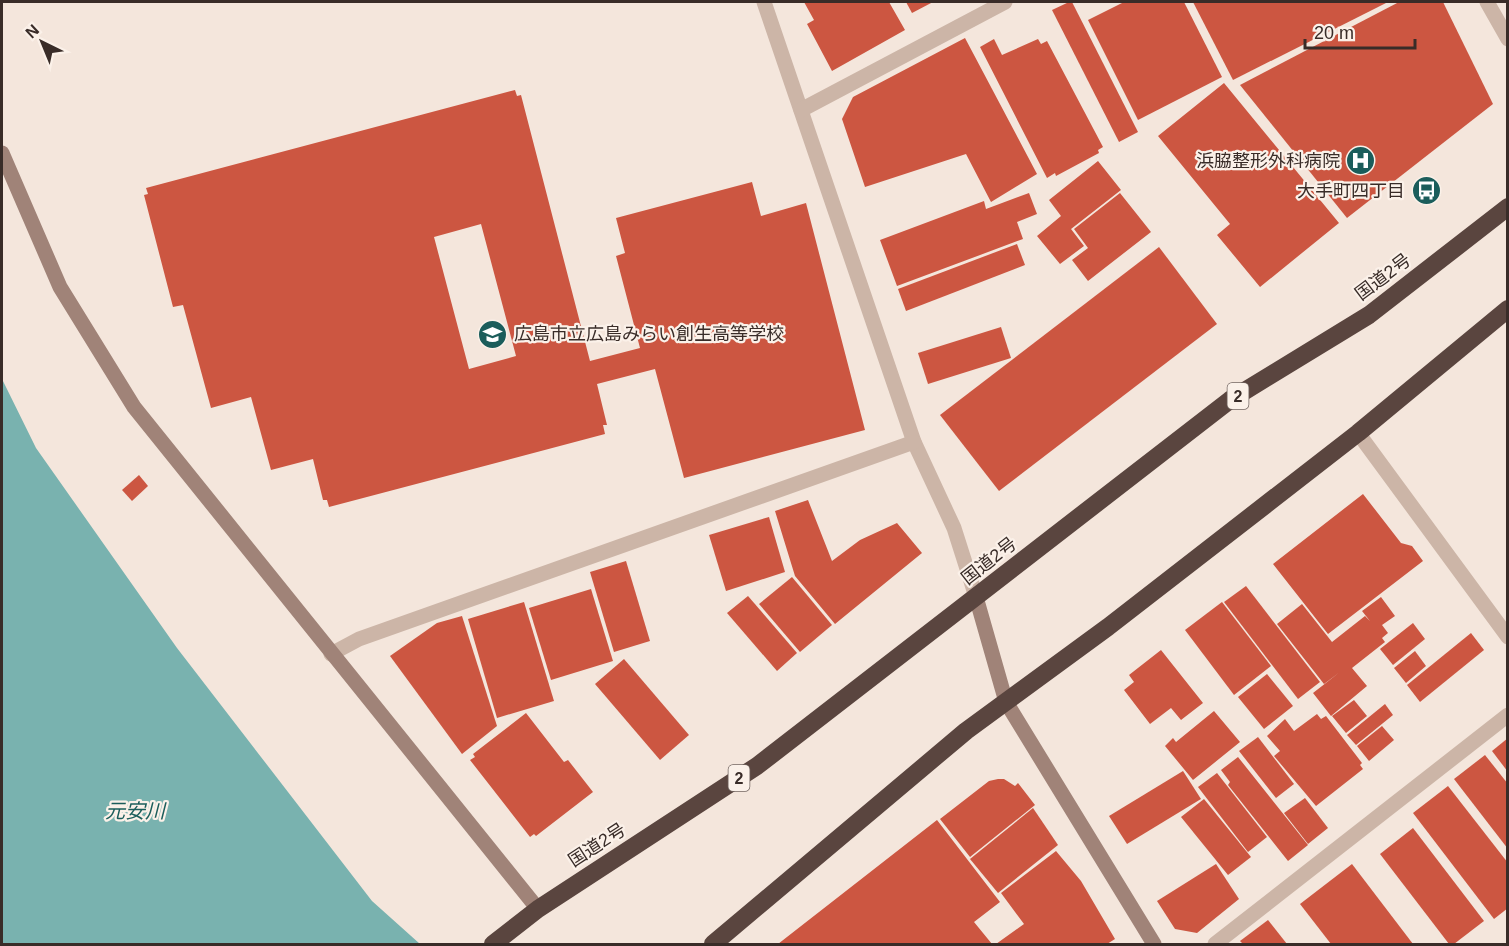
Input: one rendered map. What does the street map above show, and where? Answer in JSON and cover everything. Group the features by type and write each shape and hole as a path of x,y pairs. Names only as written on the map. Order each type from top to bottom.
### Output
{"highway":[{"name":"国道2号","path":"493,945 538,909 757,766 1230,400 1369,315 1508,207"},
{"path":"713,945 966,731 1117,620 1358,432 1508,309"}],"street":[{"path":"764,2 914,442 954,528 1006,702 1154,945"},
{"path":"801,110 1005,2"},
{"path":"1487,2 1508,39"},
{"path":"2,153 60,287 134,407 538,909"},
{"path":"1358,432 1508,637"},
{"path":"331,654 359,639 914,442"},
{"path":"1215,945 1508,715"}],"water":[{"name":"元安川","path":"2,379 36,448 177,648 372,901 420,944 2,944"}],"building":[{"path":"804,2 889,2 905,30 832,71 807,24 814,20"},
{"path":"906,2 933,2 912,13"},
{"path":"1072,2 1138,132 1119,142 1052,10"},
{"path":"1124,2 1184,2 1222,77 1138,120 1088,20"},
{"path":"1193,2 1388,2 1233,80"},
{"name":"浜脇整形外科病院","path":"1399,2 1443,2 1493,104 1347,218 1240,85"},
{"path":"965,38 1037,174 991,202 966,154 865,187 842,119 853,97"},
{"path":"994,39 1002,55 1038,39 1041,44 1047,41 1103,147 1098,150 1099,153 1056,176 1055,173 1047,178 980,47"},
{"path":"1224,83 1339,223 1260,287 1217,235 1230,224 1158,136"},
{"path":"515,90 517,96 521,95 590,361 640,348 616,256 625,253 616,218 752,182 761,216 806,203 865,430 684,478 655,369 597,384 607,425 603,425 605,434 329,507 327,500 323,500 313,459 271,470 251,397 211,408 183,305 173,307 144,195 148,194 146,188","holes":["481,224 516,356 469,369 434,237"]},
{"path":"1098,161 1121,190 1071,229 1084,246 1060,264 1037,236 1061,216 1049,200"},
{"path":"1029,193 1037,214 1017,222 1023,239 897,286 880,240 984,201 986,209"},
{"path":"1120,193 1151,232 1088,281 1072,260 1088,248 1074,229"},
{"path":"1017,244 1025,265 906,311 898,289"},
{"path":"1159,247 1217,324 999,491 940,415"},
{"path":"1001,327 1011,358 928,384 918,353"},
{"path":"139,475 148,486 132,501 122,490"},
{"path":"1363,494 1401,543 1412,546 1423,561 1328,634 1273,564"},
{"path":"808,500 832,561 860,540 897,523 922,553 835,624 795,576 775,511"},
{"path":"769,517 785,572 726,591 709,535"},
{"path":"626,561 650,641 614,652 590,572"},
{"path":"792,577 832,625 800,652 759,604"},
{"path":"1246,586 1320,682 1298,699 1224,602"},
{"path":"591,589 613,661 551,680 529,608"},
{"path":"748,596 797,653 777,671 727,613"},
{"path":"1381,597 1395,616 1382,625 1388,633 1382,638 1385,642 1352,668 1367,686 1331,716 1313,693 1340,672 1324,684 1277,624 1302,604 1332,642 1365,616 1370,621 1362,611"},
{"path":"524,602 554,701 497,718 468,619"},
{"path":"1222,602 1271,666 1234,695 1185,630"},
{"path":"462,616 497,726 462,754 390,656 437,623"},
{"path":"1413,623 1425,639 1393,665 1380,649"},
{"path":"1471,633 1484,650 1420,702 1407,685"},
{"path":"1161,650 1203,703 1181,720 1171,708 1150,724 1124,690 1134,682 1129,675"},
{"path":"1415,651 1426,666 1406,683 1394,668"},
{"path":"624,659 689,735 660,760 595,684"},
{"path":"1267,674 1293,706 1264,729 1238,697"},
{"path":"1354,700 1367,716 1346,733 1332,716"},
{"path":"1385,704 1393,715 1356,745 1347,735"},
{"path":"1214,711 1240,742 1193,780 1165,746 1173,738 1176,742"},
{"path":"526,713 564,762 568,760 593,792 536,836 534,834 530,837 470,760 475,757 473,754"},
{"path":"1317,714 1321,719 1326,716 1362,763 1360,765 1363,769 1316,806 1274,756 1280,751 1267,736 1285,719 1294,731"},
{"path":"1382,726 1394,740 1369,761 1357,746"},
{"path":"1258,737 1294,784 1276,798 1239,751"},
{"path":"1508,738 1508,772 1492,751"},
{"path":"1485,755 1508,784 1508,849 1454,779"},
{"path":"1238,757 1308,845 1288,861 1228,785 1230,782 1221,770"},
{"path":"1183,771 1201,799 1127,844 1109,816"},
{"path":"1217,773 1267,837 1248,852 1198,787"},
{"path":"1004,779 1015,786 1018,783 1035,805 970,857 940,819 989,781"},
{"path":"1448,786 1508,863 1508,908 1494,919 1413,813"},
{"path":"1305,798 1328,828 1308,844 1284,813"},
{"path":"1204,799 1251,857 1228,875 1181,817"},
{"path":"1033,808 1058,845 998,893 970,859"},
{"path":"937,820 1000,902 974,922 992,944 778,944"},
{"path":"1413,828 1484,921 1454,944 1449,944 1380,854"},
{"path":"1056,851 1081,881 1115,939 1107,944 996,944 1024,924 1001,893"},
{"path":"1216,864 1239,899 1197,933 1175,929 1157,901"},
{"path":"1352,864 1413,944 1331,944 1300,904"},
{"path":"1268,920 1287,944 1243,944 1240,941"}],"place":[{"name":"浜脇整形外科病院","path":"1361,161"},
{"name":"大手町四丁目","path":"1426,191"},
{"name":"広島市立広島みらい創生高等学校","path":"493,334"}]}
